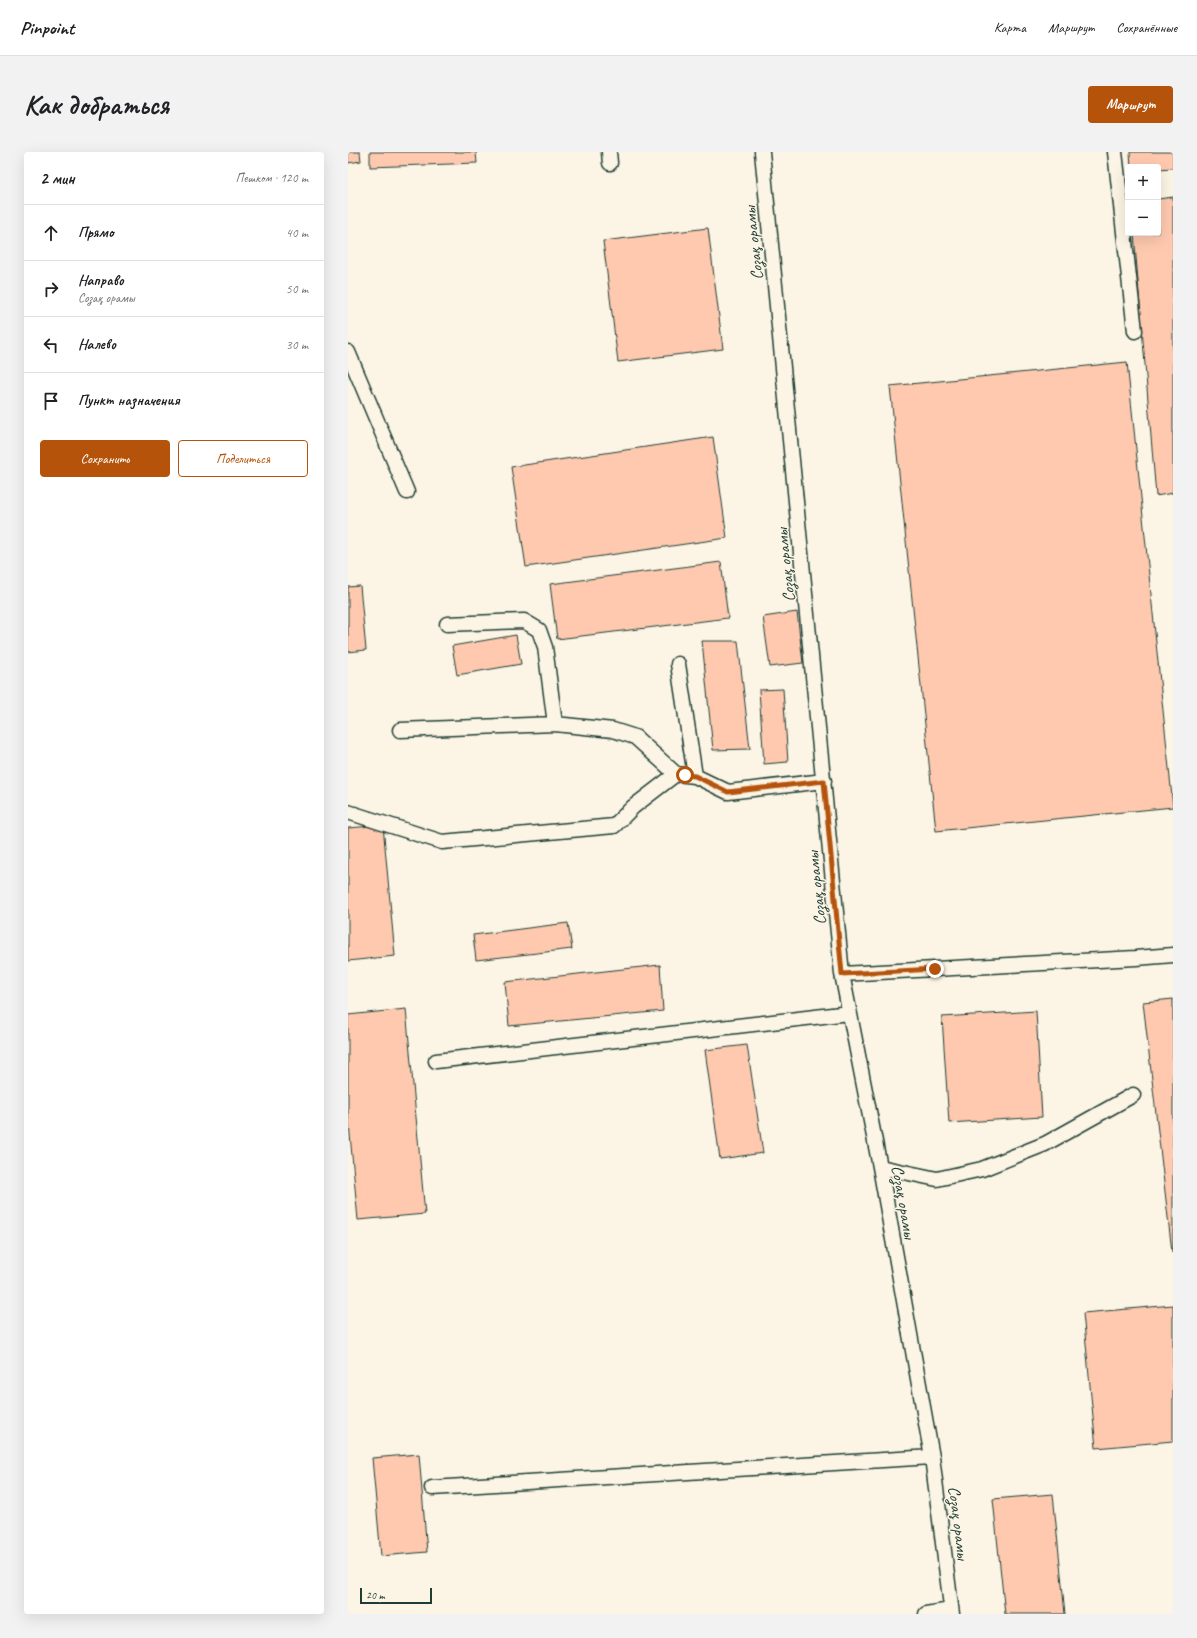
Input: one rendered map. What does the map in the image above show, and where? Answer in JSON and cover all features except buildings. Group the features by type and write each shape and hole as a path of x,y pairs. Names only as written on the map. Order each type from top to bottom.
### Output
{"lane":[{"name":"Созақ орамы","path":"762,152 842,974 880,1167 932,1457 952,1612"},
{"path":"1115,152 1135,331"},
{"path":"348,352 407,492"},
{"path":"447,624 524,621 539,630 545,647 554,724"},
{"path":"678,664 695,776"},
{"path":"400,730 554,724 613,730 635,737 676,774 695,776 728,792 824,781"},
{"path":"348,812 442,842 614,826 633,807 676,774"},
{"path":"842,974 1128,959 1173,954"},
{"path":"436,1061 849,1013"},
{"path":"880,1167 937,1179 982,1169 1045,1144 1133,1095"},
{"path":"432,1488 932,1457"},
{"path":"926,1614 952,1612"}],"route":[{"path":"685,775 695,776 728,792 824,781 842,974 935,969"}]}
